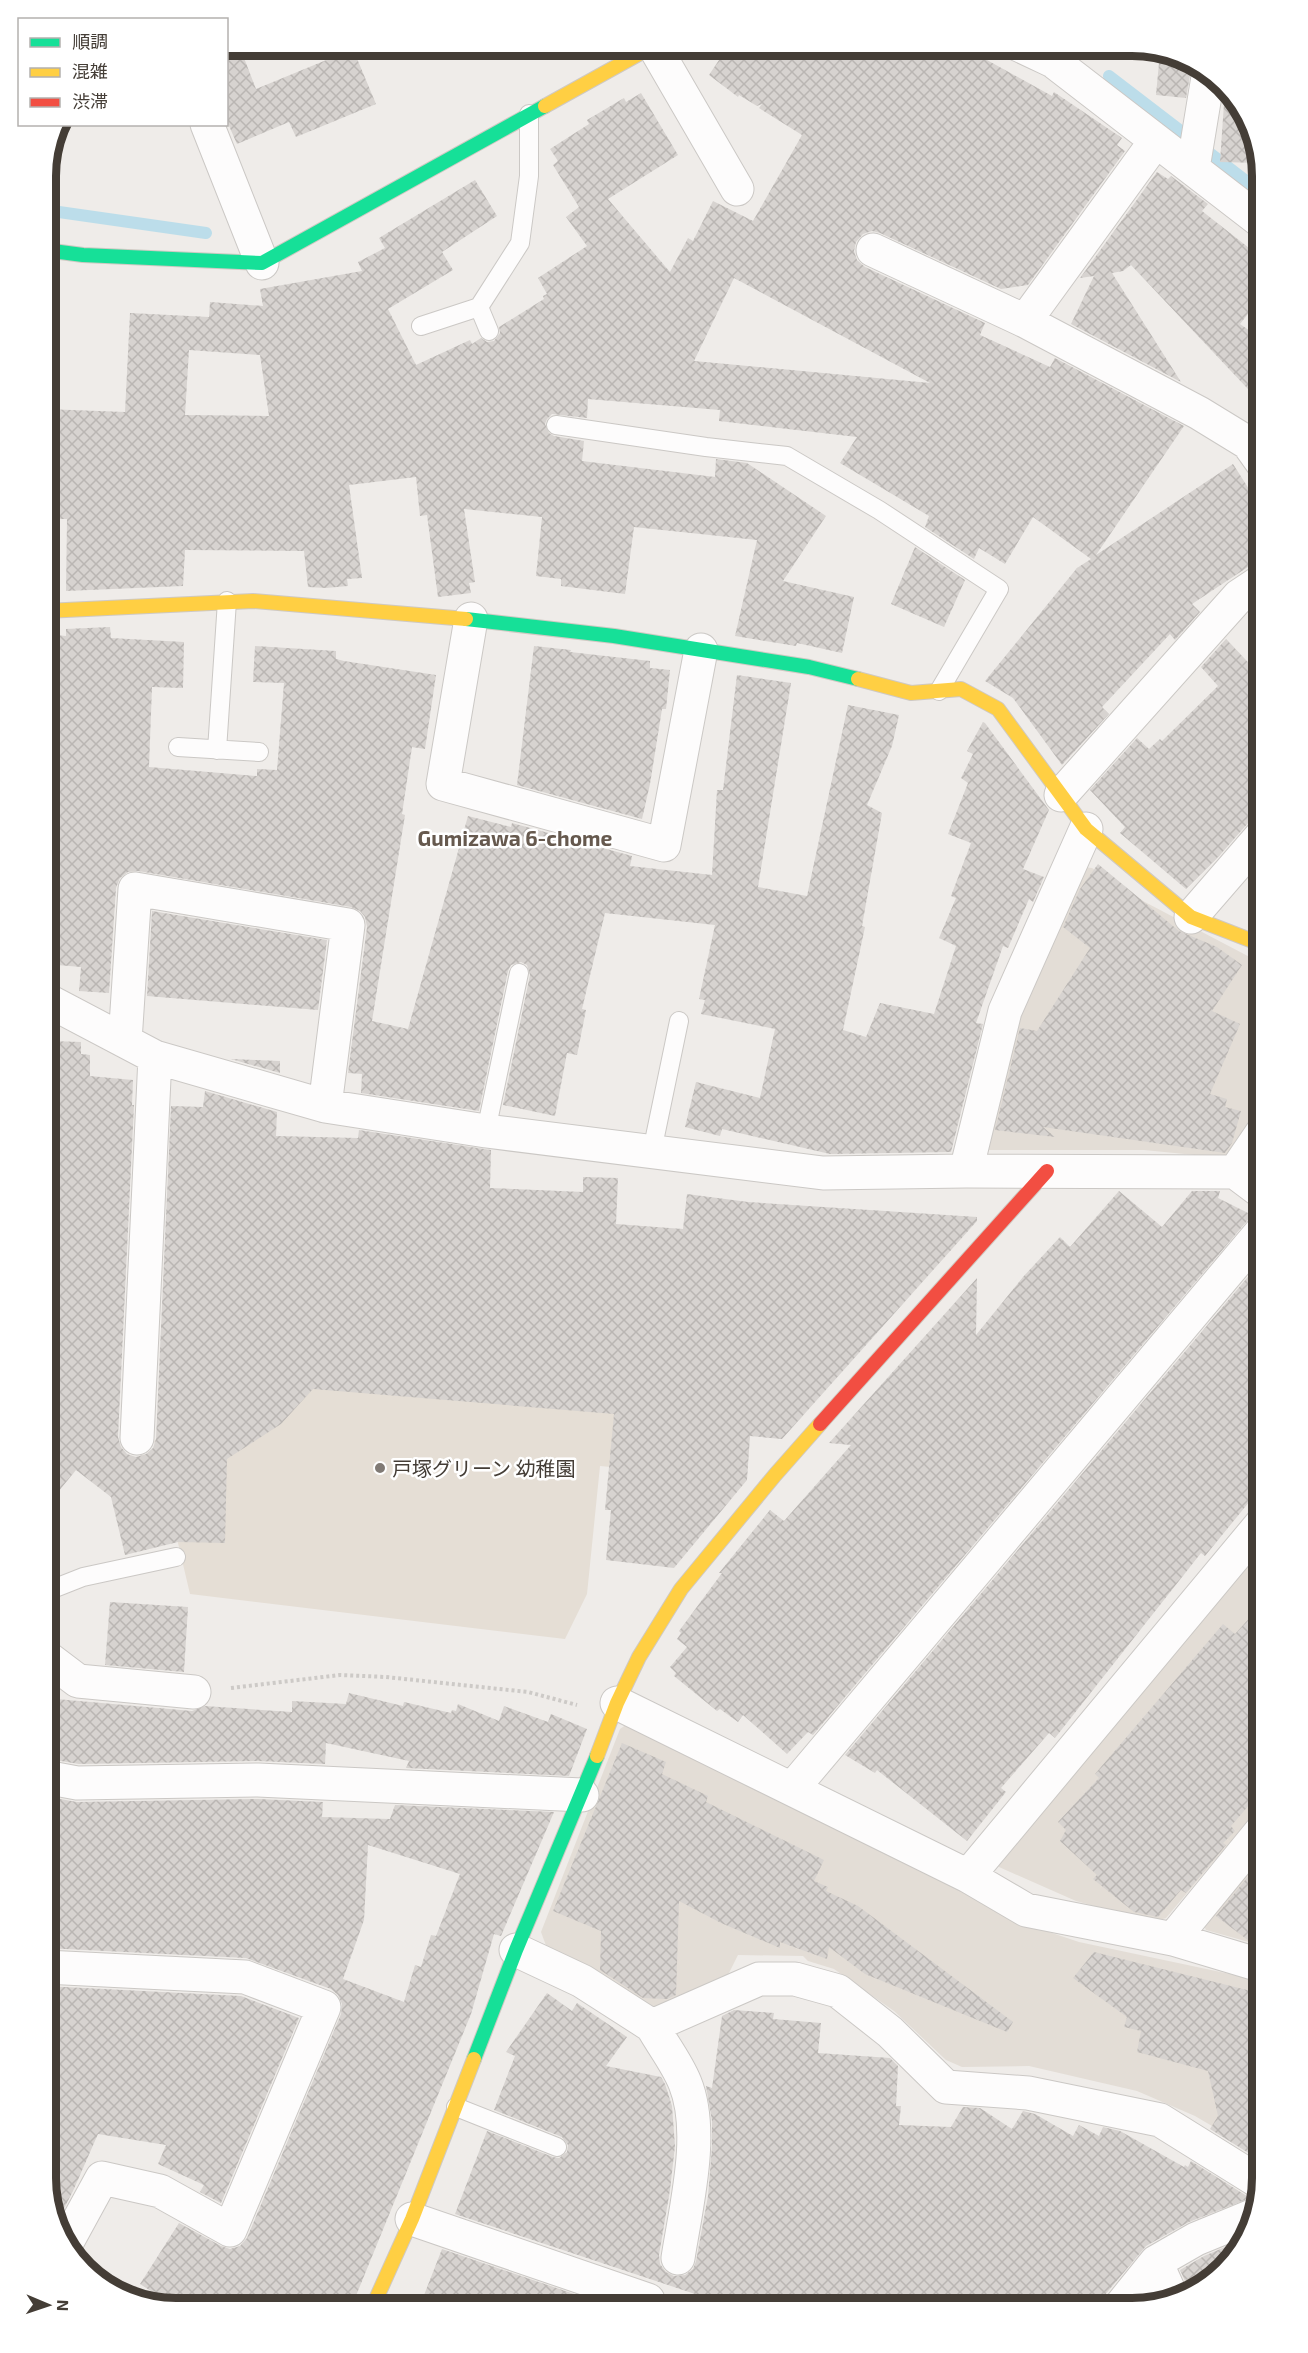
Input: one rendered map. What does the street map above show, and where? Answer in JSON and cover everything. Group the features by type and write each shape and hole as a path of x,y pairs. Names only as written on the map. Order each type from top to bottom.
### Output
{"street":[{"path":"56,251 83,255 262,263 634,56"},
{"path":"660,56 737,189"},
{"path":"1042,56 1053,61 1155,142 1196,150 1252,211"},
{"path":"1196,150 1207,81"},
{"path":"208,126 262,263"},
{"path":"1025,321 1155,142"},
{"path":"873,250 1025,321 1199,413 1248,443 1252,449"},
{"path":"1061,795 1239,596 1252,587"},
{"path":"56,610 253,601 471,619 614,636 809,667 911,693 961,689 998,709 1086,829 1191,917 1252,941"},
{"path":"471,619 443,784 664,845 700,650"},
{"path":"966,1171 1005,1011 1086,829"},
{"path":"1191,917 1252,847"},
{"path":"125,1041 135,889 348,925 325,1106"},
{"path":"56,1005 155,1057 325,1106 486,1131 823,1173 1235,1172 1252,1185"},
{"path":"137,1438 155,1057"},
{"path":"1235,1172 1252,1147"},
{"path":"377,2297 412,2219 516,1950 582,1795 616,1703 639,1657 681,1589 775,1475 1047,1171"},
{"path":"792,1789 1252,1243"},
{"path":"968,1876 1252,1535"},
{"path":"56,1665 78,1682 194,1692"},
{"path":"616,1703 968,1876 1026,1910 1173,1939 1252,1963"},
{"path":"56,1779 77,1783 258,1780 582,1795"},
{"path":"1173,1939 1252,1843"},
{"path":"516,1950 582,1981 652,2026 685,2083 695,2128 678,2258"},
{"path":"56,1967 245,1977 324,2007 230,2230 160,2191 102,2178 71,2235"},
{"path":"652,2026 759,1979 795,1979 838,1991 890,2032 946,2087 1028,2093 1160,2120 1252,2177"},
{"path":"412,2219 641,2297"},
{"path":"1127,2298 1156,2262 1196,2239 1245,2219"},
{"path":"1156,2262 1169,2291"}],"lane":[{"path":"421,326 479,307 520,243 529,176 529,114"},
{"path":"479,307 489,331"},
{"path":"556,425 705,447 787,456 879,510 999,589 939,691"},
{"path":"217,750 227,601"},
{"path":"178,747 259,752"},
{"path":"486,1131 519,973"},
{"path":"652,1151 679,1021"},
{"path":"56,1588 83,1577 176,1557"},
{"path":"456,2107 557,2147"}],"path":[{"path":"194,1692 340,1675 386,1677 528,1692 583,1706 616,1703"}],"shaded area":[{"path":"1082,867 1092,868 1143,901 1252,958 1252,1124 1234,1156 1225,1158 1144,1150 989,1150 986,1141 1012,1018"},
{"name":"戸塚グリーン 幼稚園","path":"340,1311 671,1321 654,1471 600,1466 587,1594 565,1639 190,1594 154,1441"},
{"path":"1252,1552 1252,1816 1166,1918 1153,1922 1076,1901 999,1867 993,1855"},
{"path":"627,1724 987,1903 1007,1918 1079,1942 1252,1979 1252,2150 1195,2116 1137,2091 1029,2066 962,2067 946,2060 894,2011 834,1969 808,1961 803,1956 738,1955 727,1977 655,2020 548,1951 541,1932 620,1729"},
{"path":"1252,1855 1252,1943 1206,1930 1200,1917"}],"building":[{"path":"228,56 243,56 256,89 336,56 356,56 376,104 296,137 289,122 237,144 228,124"},
{"path":"722,56 980,56 1052,96 1054,92 1122,138 1117,145 1125,151 1028,285 1001,289 872,231 863,234 856,242 854,251 857,260 865,267 985,323 980,335 1050,367 1055,358 1184,426 1096,555 1233,464 1252,494 1252,564 1192,604 1200,612 1175,640 1170,634 1102,707 1109,714 1062,765 1013,698 985,681 1077,568 1091,559 1033,517 1005,564 979,548 974,559 925,527 929,516 840,463 857,437 719,421 720,410 588,399 587,418 552,414 545,424 549,433 554,436 584,441 582,461 715,477 716,459 747,463 826,516 783,581 854,597 842,653 797,643 796,646 735,636 757,540 634,527 625,594 561,586 561,579 536,576 542,517 464,509 475,582 469,583 471,593 438,597 427,515 420,516 416,477 349,485 362,578 347,579 348,586 308,587 304,551 185,550 183,586 66,591 67,519 56,519 56,409 125,412 130,313 209,317 210,302 263,306 260,289 362,271 358,262 385,248 379,238 475,180 497,216 442,252 453,270 388,309 416,365 470,340 472,344 481,338 487,342 494,341 500,333 499,327 544,299 543,296 547,294 538,278 587,246 566,217 579,207 553,165 558,161 550,149 589,124 587,120 624,98 626,102 641,93 678,155 608,199 670,272 688,238 693,241 713,201 753,221 802,135 759,108 762,104 757,106 739,95 738,97 709,75","holes":["734,278 930,383 694,361","189,350 260,355 269,416 185,415"]},
{"path":"1159,59 1191,71 1186,98 1156,95"},
{"path":"1224,98 1243,129 1251,163 1220,162"},
{"path":"1157,172 1168,179 1171,176 1208,204 1202,211 1252,250 1252,309 1240,324 1252,332 1252,393 1131,265 1123,271 1112,273 1181,382 1071,324 1094,276 1080,278"},
{"path":"915,547 965,580 944,627 891,604"},
{"path":"110,627 111,638 184,642 183,688 152,687 149,767 257,776 257,769 277,770 284,683 253,682 255,646 336,651 336,659 344,661 436,675 425,749 412,747 402,814 405,815 372,1021 408,1029 468,816 511,827 512,823 632,856 630,866 712,875 717,790 723,790 737,675 791,683 758,887 807,896 848,705 899,715 892,746 867,805 882,813 862,926 865,927 843,1030 866,1037 880,1003 934,1014 956,946 939,938 956,898 951,896 971,843 948,834 968,783 961,778 973,754 967,751 983,722 985,723 1049,810 1023,869 1044,877 1033,902 1029,899 1008,948 1003,946 976,1023 983,1024 951,1152 830,1154 722,1129 720,1136 685,1127 696,1082 760,1098 775,1029 701,1014 705,1000 699,999 715,925 605,913 582,1009 586,1010 577,1055 567,1053 555,1116 503,1105 530,975 527,965 521,962 511,965 508,971 479,1111 361,1093 362,1074 348,1073 367,927 365,917 360,911 351,907 138,871 128,872 120,878 116,888 109,993 79,991 81,967 56,965 56,635 66,636 66,629"},
{"path":"1226,639 1252,666 1252,820 1186,889 1120,833 1125,827 1090,790 1137,738 1149,749 1160,739 1162,741 1218,686 1201,667"},
{"path":"534,646 650,661 650,668 670,670 666,709 662,709 642,819 517,785"},
{"path":"1098,864 1179,931 1217,947 1242,965 1212,1011 1240,1024 1210,1094 1227,1099 1225,1107 1241,1111 1232,1143 1225,1153 1043,1127 1055,1137 995,1130 1020,1028 1037,1031 1090,948 1063,927 1080,889"},
{"path":"152,911 327,940 318,1010 147,996"},
{"path":"56,1041 81,1042 81,1054 90,1055 90,1076 133,1080 132,1105 134,1105 118,1437 121,1447 127,1454 136,1457 146,1454 153,1448 156,1439 171,1106 203,1107 205,1091 277,1112 276,1136 358,1138 359,1130 491,1150 490,1188 583,1192 583,1177 618,1178 616,1224 683,1229 687,1194 748,1202 977,1217 977,1221 782,1439 750,1436 747,1480 674,1568 606,1560 611,1510 605,1510 614,1414 313,1389 281,1424 227,1459 225,1543 178,1542 125,1555 111,1497 76,1470 56,1495"},
{"path":"231,1059 280,1061 280,1073"},
{"path":"1119,1191 1162,1227 1192,1191 1220,1191 1218,1198 1252,1215 813,1735 808,1732 787,1754 743,1715 738,1722 720,1709 717,1711 674,1676 676,1673 670,1667 687,1647 677,1639 681,1633 679,1631 722,1573 719,1573 770,1510 784,1521 851,1445 829,1443 977,1278 976,1335 1023,1277 1060,1237 1070,1247"},
{"path":"1252,1272 1252,1498 1205,1556 1201,1553 1055,1738 1049,1733 1001,1788 1006,1792 967,1841 877,1770 875,1773 845,1755"},
{"path":"110,1602 188,1607 184,1672 105,1665"},
{"path":"1252,1615 1252,1802 1231,1826 1235,1831 1223,1843 1226,1845 1186,1893 1181,1890 1158,1917 1134,1912 1093,1879 1097,1875 1060,1841 1066,1830 1058,1822 1099,1778 1095,1774 1223,1624 1235,1634"},
{"path":"349,1693 403,1706 404,1702 451,1713 452,1710 456,1711 458,1704 499,1721 504,1706 548,1722 551,1714 587,1729 569,1776 406,1768 409,1761 326,1743 325,1764 258,1761 79,1764 56,1760 56,1699 192,1711 205,1706 292,1712 292,1701 346,1704"},
{"path":"622,1743 666,1762 662,1774 708,1796 706,1802 824,1860 814,1881 828,1887 826,1891 858,1906 1013,2022 1007,2032 865,1974 829,1947 827,1959 780,1942 780,1948 721,1923 679,1901 676,1995 667,1999 643,1998 600,1970 601,1931 553,1911"},
{"path":"56,1798 77,1802 258,1799 323,1802 322,1817 390,1819 395,1805 554,1812 501,1936 494,1934 471,2014 355,2297 167,2297 158,2296 140,2284 179,2223 230,2249 240,2246 247,2238 341,2014 342,2004 338,1995 331,1989 246,1958 56,1949","holes":["368,1845 460,1874 436,1936 431,1935 421,1967 415,1965 404,2002 343,1979 364,1920"]},
{"path":"1252,1872 1252,1943 1216,1916"},
{"path":"1094,1952 1252,1991 1252,2155 1210,2129 1218,2116 1208,2071 1137,2052 1141,2031 1124,2027 1127,2017 1073,1978"},
{"path":"56,1987 241,1996 299,2018 221,2203 200,2192 204,2185 158,2164 166,2145 98,2134 61,2214 56,2178"},
{"path":"547,1993 572,2011 577,2003 627,2037 606,2066 661,2077 672,2106 675,2146 659,2255 660,2264 666,2272 674,2276 685,2275 693,2269 696,2261 708,2196 712,2147 712,2121 706,2086 712,2088 722,2016 734,2010 774,2013 773,2019 821,2023 818,2053 890,2058 898,2066 896,2106 901,2106 899,2125 951,2127 963,2107 980,2108 1012,2129 1023,2111 1035,2114 1073,2136 1079,2125 1099,2136 1103,2127 1120,2131 1184,2167 1185,2165 1188,2167 1191,2161 1250,2198 1189,2222 1146,2246 1104,2298 697,2298 698,2295 455,2214 487,2131 553,2157 559,2158 567,2152 568,2145 562,2137 494,2110 515,2056 506,2052"},
{"path":"1232,2244 1206,2273 1186,2284 1180,2270 1204,2256"},
{"path":"442,2249 580,2296 580,2297 423,2297"}],"waterway":[{"path":"1109,76 1252,186"},
{"path":"56,212 206,233"}],"traffic: fast":[{"path":"56,251 83,255 262,263 545,106"},
{"path":"466,619 614,636 809,667 858,679"},
{"path":"474,2059 516,1950 597,1756"}],"traffic: slow":[{"path":"545,106 635,56"},
{"path":"56,610 253,601 466,619"},
{"path":"858,679 911,693 961,689 998,709 1086,829 1191,917 1252,941"},
{"path":"597,1756 617,1703 639,1657 681,1589 820,1424"},
{"path":"377,2297 412,2219 474,2059"}],"traffic: jam":[{"path":"820,1424 1047,1171"}],"place":[{"name":"戸塚グリーン 幼稚園","path":"380,1468"}],"district":[{"name":"Gumizawa 6-chome","path":"515,837"}]}
